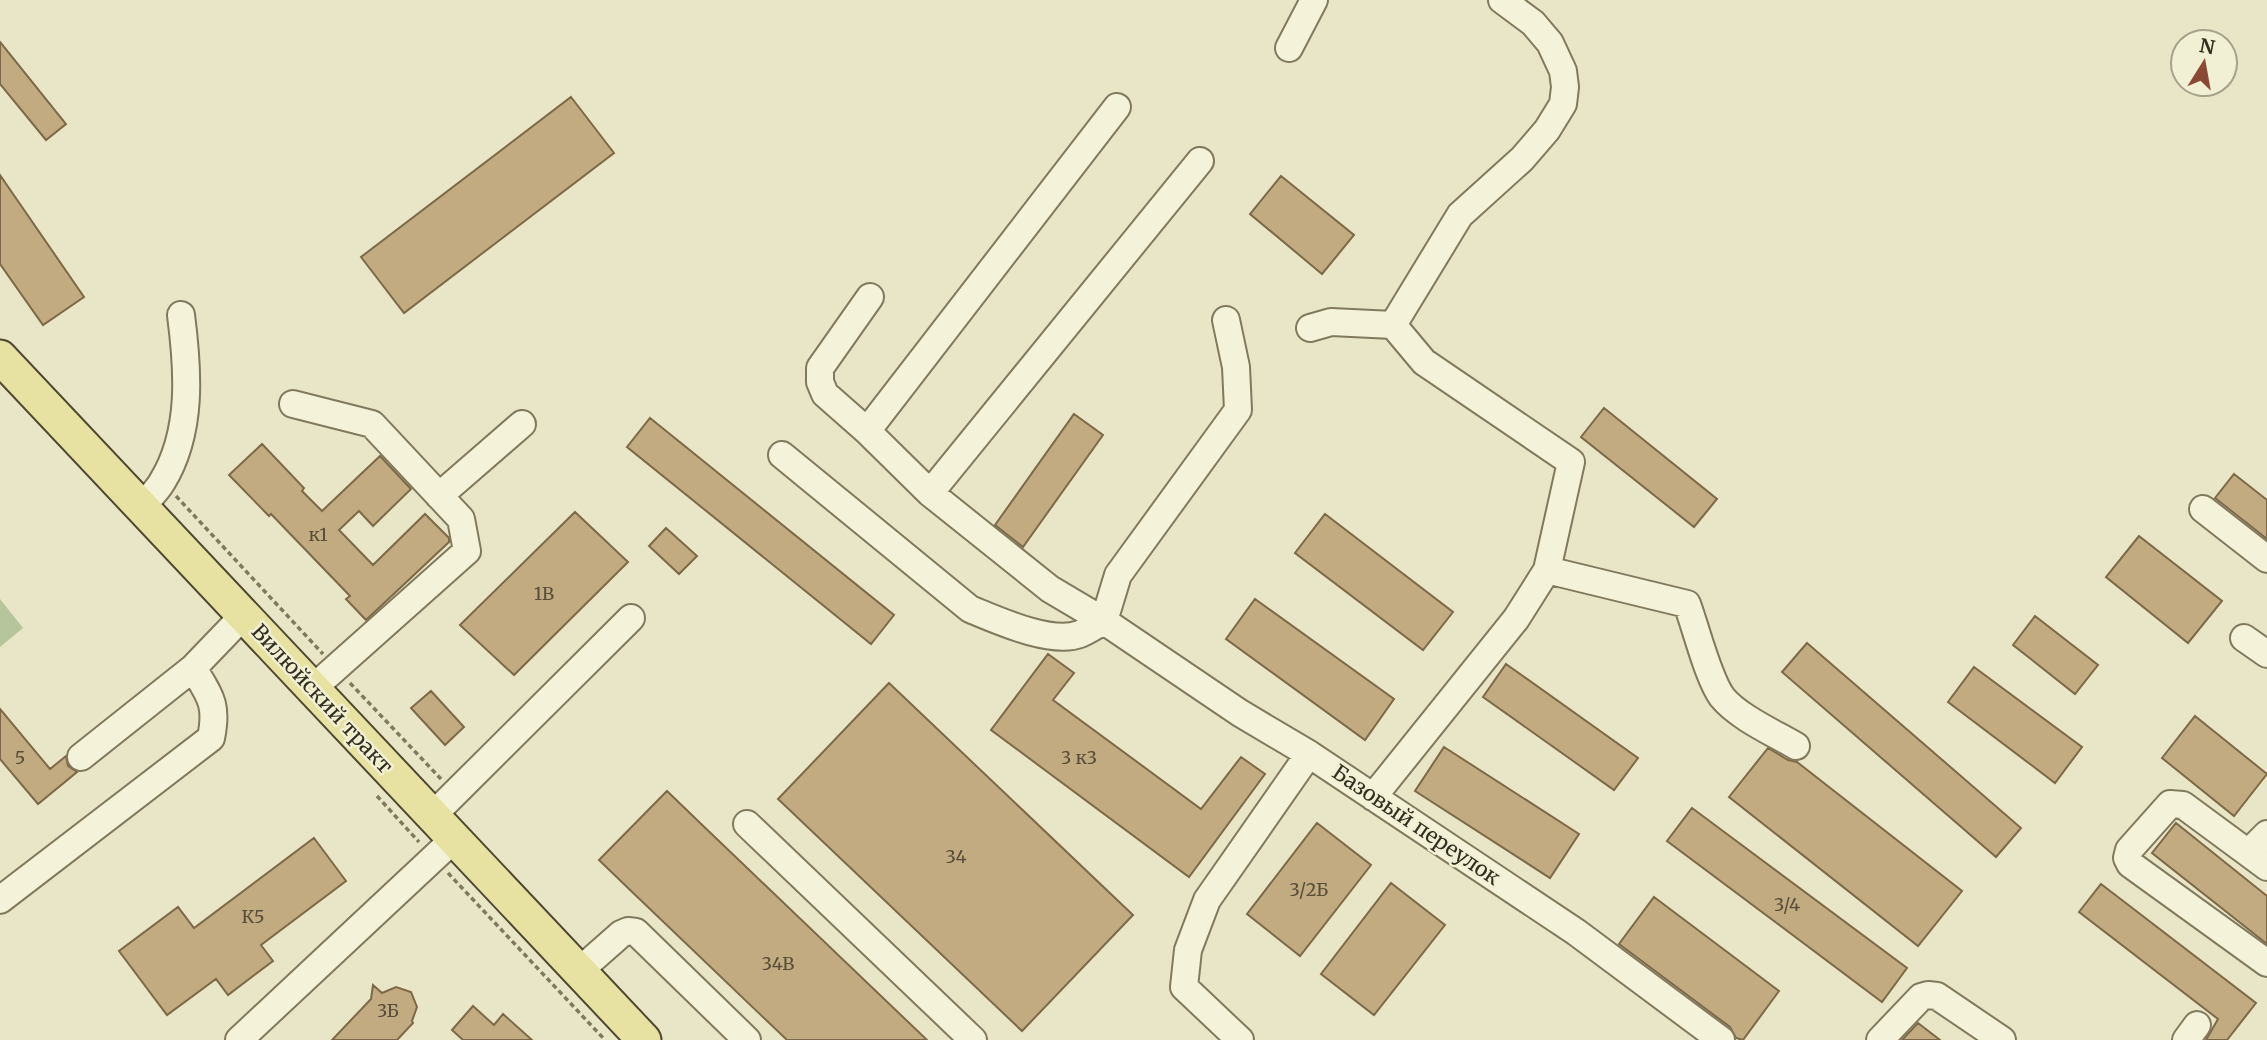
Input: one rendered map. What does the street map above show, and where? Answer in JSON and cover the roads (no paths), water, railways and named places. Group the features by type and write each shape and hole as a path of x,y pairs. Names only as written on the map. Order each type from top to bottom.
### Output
{"main road":[{"name":"Вилюйский тракт","path":"0,357 243,616 324,678 447,816 579,971 644,1040"}],"street":[{"path":"1289,48 1314,0"},
{"path":"1393,326 1460,215 1522,159 1547,130 1563,104 1563,71 1550,43 1534,23 1502,0"},
{"path":"867,431 1117,107"},
{"path":"930,493 1200,161"},
{"name":"Базовый переулок","path":"870,297 820,368 820,382 825,394 930,493 1050,589 1104,621 1240,713 1309,754 1576,932 1721,1040"},
{"path":"141,507 162,481 175,452 185,412 188,366 181,315"},
{"path":"782,455 970,609 1006,624 1047,635 1078,635 1104,621 1118,575 1238,411 1236,367 1226,320"},
{"path":"1310,328 1331,322 1393,326 1424,362 1571,462 1547,570 1516,619 1373,797"},
{"path":"293,404 372,424 461,519 467,551 324,678"},
{"path":"439,496 522,424"},
{"path":"2203,509 2267,559"},
{"path":"1547,570 1687,604 1711,675 1723,697 1740,712 1796,746"},
{"path":"81,757 193,668 243,616"},
{"path":"239,1040 631,618"},
{"path":"2245,638 2267,654"},
{"path":"0,900 211,738 215,717 213,700 193,668"},
{"path":"1240,1040 1184,987 1188,950 1207,900 1309,754"},
{"path":"2261,851 2183,805 2175,803 2170,804 2129,850 2127,858 2130,864 2267,963"},
{"path":"747,824 973,1040"},
{"path":"579,971 621,934 628,930 636,932 747,1040"},
{"path":"1880,1040 1921,997 1928,995 1937,996 2002,1040"}]}
